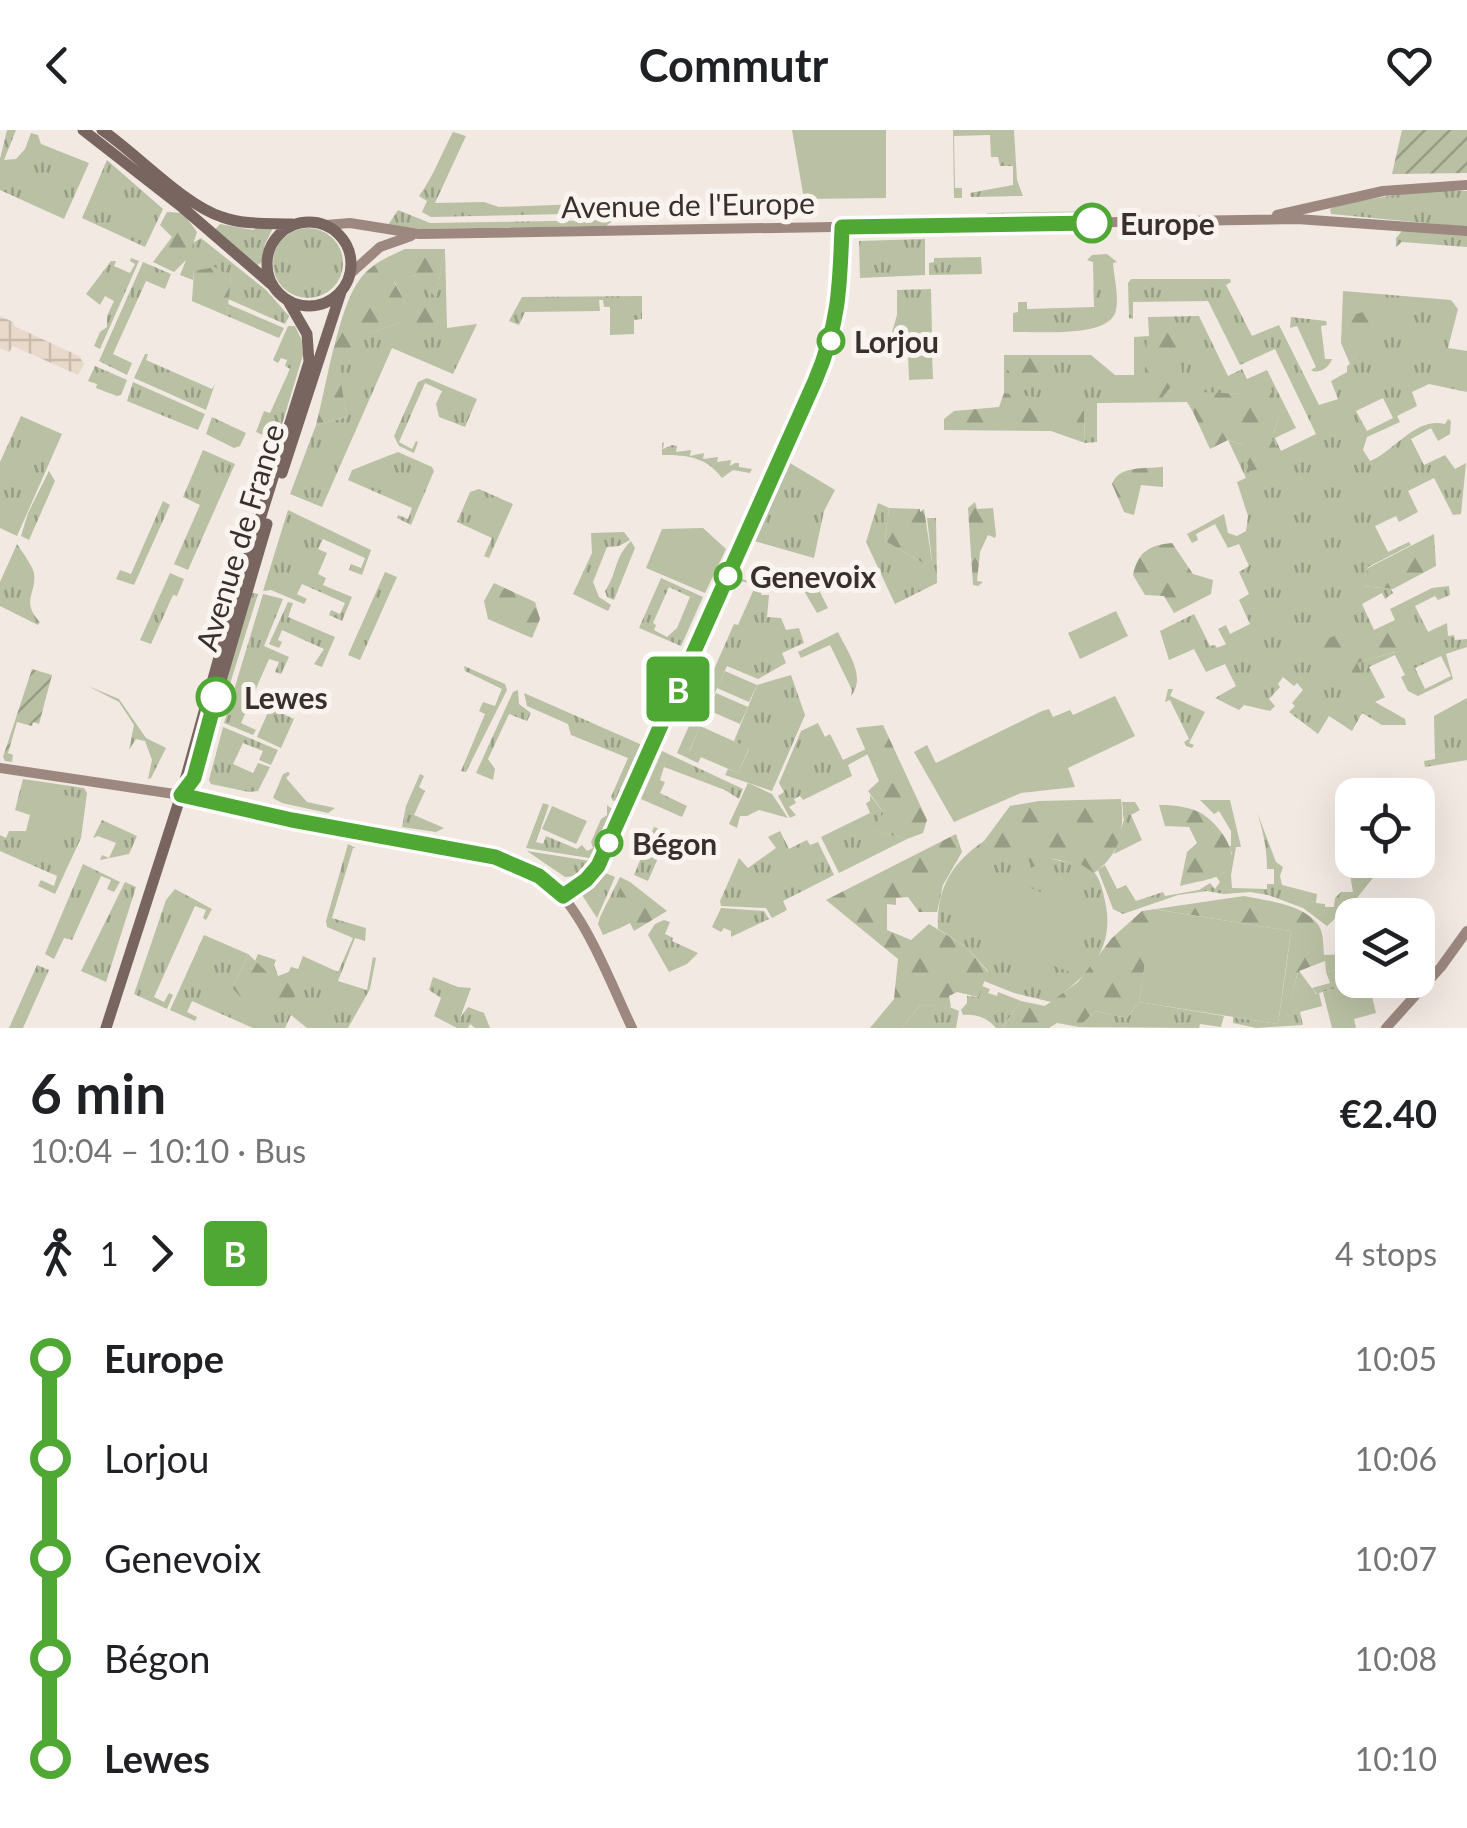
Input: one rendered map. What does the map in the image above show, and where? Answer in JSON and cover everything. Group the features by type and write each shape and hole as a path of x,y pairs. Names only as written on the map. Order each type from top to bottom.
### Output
{"main road":[{"path":"83,130 183,208 288,301 316,306 341,292 350,274 351,259 338,234 326,225 241,222 216,215 102,130"},
{"path":"271,284 266,270 272,242 296,224"},
{"name":"Avenue de France","path":"181,795 196,771 275,497 341,292"},
{"name":"Avenue de France","path":"106,1028 181,795 234,603 310,362 307,334 288,301"}],"street":[{"path":"1257,220 1382,191 1467,185"},
{"path":"1329,202 1322,212 1331,219"},
{"path":"1257,220 1331,219 1467,231"},
{"name":"Avenue de l'Europe","path":"326,225 350,224 420,234 1257,220"},
{"name":"Avenue de l'Europe","path":"350,274 380,246 420,234"},
{"path":"0,768 181,795 292,820 495,857 525,868 556,890 571,908 632,1028"},
{"path":"1386,1028 1430,980 1467,931"}],"green space":[{"path":"7,130 16,130 4,160 16,159 31,133 38,135 41,144 89,163 64,219 0,190 0,159"},
{"path":"792,130 886,130 886,198 804,199"},
{"path":"953,130 1014,130 1017,180 1023,196 971,197 970,193 1013,185 1013,166 1000,166 998,157 991,157 990,135 954,136 955,188 962,188 962,198 954,198"},
{"path":"1402,130 1467,130 1467,173 1392,174"},
{"path":"453,132 466,136 435,203 484,202 499,207 608,203 608,213 431,217 422,212 427,201 419,196"},
{"path":"107,160 163,209 145,247 82,218"},
{"path":"1420,191 1467,191 1467,227 1331,214 1330,209 1340,204"},
{"path":"398,210 430,223 614,220 606,226 421,229 388,225"},
{"path":"1103,211 1103,217 987,219 987,213"},
{"path":"167,212 183,213 197,232 189,257 174,272 153,262 172,237 160,225"},
{"path":"220,224 253,230 261,225 273,228 262,262 258,265 214,231"},
{"path":"308,228 333,238 343,263 333,288 308,298 283,288 273,263 283,238"},
{"path":"1403,230 1467,235 1467,247 1402,242 1396,247 1396,238"},
{"path":"201,238 266,290 289,316 285,324 228,299 231,277 194,271 193,280 180,275 193,243"},
{"path":"925,239 925,275 860,278 859,241"},
{"path":"405,249 445,249 436,298 415,275 394,282 405,302 432,309 434,328 400,323 363,335 363,361 338,366 347,417 316,425 339,328 352,292 370,269"},
{"path":"445,249 447,328 477,324 453,374 392,348 322,507 290,494 316,425 347,417 337,366 362,335 400,323 405,302 394,281 415,275 436,297"},
{"path":"1107,254 1117,262 1113,263 1117,305 1111,319 1087,329 1013,332 1013,313 1018,312 1018,302 1027,302 1027,309 1094,307 1093,262 1087,260 1092,255"},
{"path":"981,257 982,274 929,275 929,263 934,258"},
{"path":"131,258 139,261 100,349 94,346 107,327 114,301 105,296 100,305 86,294 111,261 130,273 135,264"},
{"path":"143,262 171,274 165,289 146,281 113,354 132,363 127,375 99,361"},
{"path":"215,267 231,277 227,316 192,301 194,271"},
{"path":"1131,279 1230,279 1226,285 1252,336 1279,325 1319,405 1338,399 1331,381 1347,372 1350,364 1341,343 1343,291 1451,300 1458,309 1448,348 1467,351 1467,392 1429,384 1412,392 1417,406 1397,416 1400,422 1367,437 1363,450 1370,461 1414,430 1434,423 1445,424 1448,419 1450,434 1438,441 1431,428 1411,439 1424,465 1445,455 1455,469 1466,463 1461,514 1453,515 1434,478 1408,491 1418,512 1399,522 1396,516 1375,526 1388,552 1409,542 1411,545 1368,567 1363,586 1391,589 1393,593 1385,599 1382,593 1362,604 1374,630 1395,620 1390,609 1432,588 1449,586 1450,595 1438,600 1435,596 1415,606 1428,632 1447,623 1448,636 1467,639 1467,647 1446,654 1453,679 1418,696 1408,691 1395,655 1369,667 1385,697 1375,702 1405,719 1406,725 1382,725 1362,713 1352,731 1329,716 1318,734 1289,712 1303,690 1297,683 1294,686 1283,677 1269,699 1275,706 1270,711 1244,705 1239,710 1215,698 1236,686 1225,664 1206,672 1194,649 1169,660 1160,631 1194,614 1210,646 1217,648 1226,644 1218,629 1226,625 1230,634 1250,624 1239,600 1249,594 1239,572 1249,566 1239,544 1228,548 1215,524 1196,534 1198,540 1192,543 1187,534 1224,514 1228,533 1237,536 1246,531 1248,516 1237,482 1246,478 1228,440 1244,445 1272,438 1279,417 1244,394 1201,393 1193,412 1187,402 1097,403 1097,442 1085,443 1084,411 1004,393 1004,355 1091,355 1115,375 1134,375 1134,337 1149,336 1148,317 1199,316 1228,376 1242,369 1247,379 1267,370 1296,428 1275,438 1281,451 1316,434 1275,349 1240,365 1208,301 1133,302 1133,319 1129,318","holes":["1383,398 1393,418 1367,431 1356,411","1375,632 1396,652 1356,663 1363,678 1323,641","1441,656 1451,676 1425,689 1415,668"]},
{"path":"931,289 932,336 928,340 890,339 897,315 897,290"},
{"path":"642,296 642,319 634,320 634,334 610,335 610,307 604,307 603,300 599,300 600,311 525,312 519,325 509,321 522,297"},
{"path":"228,304 284,328 279,338 227,316"},
{"path":"1367,311 1387,321 1370,356 1350,361 1343,342 1345,317"},
{"path":"1291,317 1326,321 1327,325 1321,326 1325,359 1332,359 1329,365 1317,372 1311,370 1316,367 1297,326 1290,328"},
{"path":"288,326 295,326 303,355 277,441 256,432 264,411 270,413 290,369 285,366 287,360 273,360"},
{"path":"1161,328 1179,341 1182,372 1162,398 1130,399 1144,383 1147,339"},
{"path":"908,353 932,353 933,379 909,380"},
{"path":"145,354 146,360 212,389 215,384 206,410 134,378"},
{"path":"1030,356 1044,370 1037,384 1030,386 1006,369 1005,357"},
{"path":"95,366 127,380 121,395 96,388 97,384 88,381"},
{"path":"427,378 477,399 465,427 439,417 436,404 442,391 425,383 399,442 412,449 418,442 414,453 399,446 394,436 418,382"},
{"path":"1250,381 1272,390 1279,417 1272,438 1280,455 1267,468 1249,471 1244,445 1228,440 1210,449 1193,412 1200,392 1244,394"},
{"path":"133,382 205,414 198,430 127,401"},
{"path":"1004,393 1051,399 1084,411 1085,443 1051,431 944,430 944,419 954,411 999,407"},
{"path":"21,416 62,434 17,536 0,528 0,462"},
{"path":"212,417 246,433 240,446 234,448 206,434"},
{"path":"662,442 663,449 677,446 676,452 691,450 690,456 704,453 703,459 718,457 717,462 731,460 730,466 739,463 739,467 752,469 750,473 733,470 722,478 696,459 662,455"},
{"path":"203,450 235,464 188,570 174,564 200,505 183,497"},
{"path":"398,452 434,471 411,525 397,518 398,515 408,519 412,508 348,480 352,470"},
{"path":"790,463 835,490 824,511 814,558 754,541"},
{"path":"1163,467 1163,487 1141,485 1134,515 1124,512 1112,484 1115,478 1133,469"},
{"path":"49,471 55,481 29,540 21,536"},
{"path":"479,489 513,504 489,558 484,556 492,538 457,522 470,492"},
{"path":"163,501 170,505 134,585 116,579 120,570 131,574"},
{"path":"975,502 977,509 993,508 996,535 988,535 980,552 977,581 983,582 978,586 973,585 968,508"},
{"path":"878,503 889,508 885,541 925,564 932,561 927,518 936,518 937,583 895,604 866,542"},
{"path":"889,508 920,512 924,509 932,562 925,564 885,541"},
{"path":"288,510 371,550 362,575 349,570 351,564 361,568 365,558 323,539 318,549 327,553 318,574 326,578 323,585 352,597 342,621 329,615 331,610 340,614 345,603 302,584 297,594 307,599 304,604 271,590 263,591"},
{"path":"703,528 726,549 705,593 646,568 662,529"},
{"path":"624,532 630,540 607,547 593,582 599,597 611,605 608,611 573,594 592,553 591,533"},
{"path":"1434,534 1436,566 1393,589 1362,586 1368,568"},
{"path":"631,541 635,548 614,600 605,591"},
{"path":"1172,543 1193,574 1213,580 1211,594 1174,613 1164,596 1145,595 1133,575 1146,551"},
{"path":"17,544 34,573 30,603 38,625 0,606 0,582"},
{"path":"385,572 397,577 360,660 348,655"},
{"path":"170,573 184,579 151,644 140,640"},
{"path":"794,574 812,576 828,608 817,613 801,586 788,590"},
{"path":"661,578 703,597 681,646 639,628","holes":["669,587 690,597 677,628 667,637 654,630 653,623"]},
{"path":"740,578 763,588 761,595 769,595 767,617 781,618 786,630 799,628 804,643 782,653 786,663 758,679 727,666 689,751 701,757 698,763 677,753 734,624 738,625 754,589 738,581"},
{"path":"494,583 535,602 540,619 532,638 488,619 484,601"},
{"path":"249,592 258,594 204,767 203,755"},
{"path":"263,594 283,599 264,646 289,657 281,674 275,672 279,662 269,659 241,723 256,730 253,735 224,723"},
{"path":"288,602 293,603 288,617 335,637 322,667 314,664 324,649 282,630 279,648 269,644"},
{"path":"1116,611 1128,636 1080,659 1068,633"},
{"path":"1405,623 1404,654 1395,652 1357,663 1364,678 1344,674 1322,657 1323,641 1355,626 1375,632"},
{"path":"838,632 856,672 851,696 852,690 830,645 801,658 798,652"},
{"path":"464,666 505,684 507,690 466,772 461,771 485,714 479,711 483,702 495,706 502,689 465,671"},
{"path":"32,669 52,675 39,724 17,722 8,753 13,755 12,762 5,761 3,757"},
{"path":"725,671 757,685 749,702 717,688"},
{"path":"791,675 805,715 772,791 725,775 728,769 738,773 749,749 734,741 757,685"},
{"path":"88,686 119,699 146,738 166,748 151,778 148,779 152,760 145,741 136,739 129,750 134,725 119,702"},
{"path":"1168,689 1173,689 1170,696 1205,712 1189,743 1194,745 1192,748 1184,742 1189,739 1170,700 1165,702"},
{"path":"518,690 519,704 531,713 527,721 509,714 488,759 495,769 493,780 476,773 513,692"},
{"path":"524,693 640,744 641,750 619,800 613,801 611,797 628,758 571,735 568,724 527,706"},
{"path":"716,693 748,707 740,724 708,710"},
{"path":"1115,696 1135,736 1068,768 1075,787 1021,793 954,822 914,752 927,745 936,763 1042,711 1049,709 1053,717 1070,710 1073,715"},
{"path":"1467,698 1467,760 1425,767 1424,761 1435,759 1434,716"},
{"path":"270,708 294,719 281,748 257,737"},
{"path":"818,723 825,737 830,734 843,760 866,749 868,754 848,765 852,776 803,800 800,796 794,799 796,803 789,807 796,815 790,818 778,796 784,792 779,783 801,731"},
{"path":"883,725 927,820 923,833 907,839 870,830 884,813 868,791 879,781 856,728"},
{"path":"700,726 749,748 738,773 689,752"},
{"path":"223,727 278,750 271,765 259,760 263,751 243,743 233,764 253,773 258,763 270,767 258,791 211,784"},
{"path":"662,751 743,789 739,799 664,767 660,780 665,782 660,793 687,806 682,817 641,799"},
{"path":"288,772 286,778 307,802 335,808 328,813 273,798 283,774"},
{"path":"420,774 424,776 419,787 425,791 414,815 444,828 436,832 402,827"},
{"path":"23,779 84,788 87,793 81,838 55,894 38,886 41,880 54,886 57,876 0,851 0,835 6,838 9,831 26,831 30,815 15,810"},
{"path":"748,783 772,794 788,818 759,810 740,816 737,828 729,824"},
{"path":"41,791 76,797 64,841 30,832"},
{"path":"870,795 884,813 871,830 907,839 839,873 821,837 870,813 866,803"},
{"path":"1121,799 1119,841 1110,858 1094,873 1082,865 1049,858 1031,868 1024,842 996,853 984,841 1010,806 1039,801"},
{"path":"1200,800 1230,800 1241,847 1236,847 1232,888 1267,889 1267,884 1274,884 1274,869 1267,869 1257,812 1276,862 1283,867 1282,885 1317,894 1316,903 1325,907 1334,907 1335,898 1335,919 1327,926 1303,908 1250,892 1207,891 1178,895 1123,914 1113,909 1098,870 1105,865 1117,889 1126,885 1136,901 1163,892 1165,896 1199,890 1210,883 1215,889 1220,882 1216,876 1224,873 1232,853 1228,846 1231,831 1219,811 1214,814"},
{"path":"1122,802 1135,802 1140,810 1131,815 1142,840 1114,854 1124,820"},
{"path":"543,803 549,805 536,842 543,844 546,836 577,849 582,845 587,851 593,848 591,842 601,819 607,815 607,805 614,811 594,855 589,858 526,848"},
{"path":"1159,805 1189,808 1213,822 1230,847 1231,864 1226,871 1180,886 1187,852 1197,843 1189,827 1165,826"},
{"path":"552,806 587,821 576,844 542,829"},
{"path":"102,820 137,836 129,854 100,860 102,855 109,858 116,843 98,836 93,838"},
{"path":"654,827 669,833 648,881 634,875"},
{"path":"780,831 789,849 807,840 810,845 818,842 834,875 783,901 787,910 772,918 766,908 721,906 739,858 748,868 776,848 768,837"},
{"path":"956,834 962,852 943,885 937,912 919,912 908,897 896,898 896,905 887,904 887,930 911,940 929,924 965,946 988,972 978,997 957,992 949,996 951,1007 920,1005 902,1028 870,1028 894,999 898,959 826,900"},
{"path":"984,841 996,852 1024,841 1047,857 1089,868 1100,882 1107,918 1103,947 1077,982 1051,1002 984,981 988,971 965,946 938,929 940,902 948,879 954,868"},
{"path":"348,844 356,848 332,918 366,928 365,941 355,938 338,981 367,990 373,957 376,958 370,989 348,1028 307,1028 291,1015 285,1028 253,1028 192,1001 187,1012 197,1017 195,1021 170,1010 204,935 248,954 233,988 269,974 255,961 258,954 276,960 278,976 291,967 298,969 303,956 338,972 353,938 327,927 326,921"},
{"path":"527,851 590,861 577,876 565,877"},
{"path":"83,864 120,882 114,892 107,889 111,880 101,876 72,940 64,938 54,959 45,954"},
{"path":"972,865 1095,913 1072,973 948,925"},
{"path":"603,872 615,877 597,918 582,895"},
{"path":"620,877 620,928 603,935 598,924 600,917"},
{"path":"620,877 667,911 634,931 630,923 620,928"},
{"path":"1351,878 1373,878 1357,898 1335,898 1341,892 1353,892"},
{"path":"125,882 136,887 106,982 81,971"},
{"path":"175,889 212,909 206,920 206,910 195,906 154,997 164,1002 169,993 173,995 167,1009 134,994 166,900"},
{"path":"1244,896 1282,904 1309,916 1319,925 1324,955 1335,955 1335,970 1326,972 1325,961 1299,971 1317,995 1285,1020 1298,972 1286,969 1291,931 1155,909"},
{"path":"721,908 764,911 769,919 731,937 731,931 724,928 721,932 712,927"},
{"path":"1153,909 1291,931 1278,1024 1139,1002"},
{"path":"1154,909 1139,1002 1127,1018 1095,1011 1079,1027 1057,1023 1049,1028 1002,1028 1021,1001 1045,1006 1078,982 1112,938 1142,911"},
{"path":"670,922 665,934 672,941 698,953 687,964 669,972 648,935 655,924"},
{"path":"248,954 269,974 299,985 290,1008 258,1007 238,995 233,988"},
{"path":"37,965 49,970 23,1028 9,1028"},
{"path":"1286,969 1298,971 1286,1019 1317,994 1312,988 1330,983 1326,972 1335,970 1335,989 1319,993 1322,1006 1300,1012 1303,1025 1256,1028 1233,1023 1233,1017 1278,1024"},
{"path":"433,977 471,988 460,1018 468,1007 484,1013 490,1028 470,1024 468,1028 457,1028 434,1016 441,998 429,990"},
{"path":"982,986 990,989 988,993 997,996 998,992 1021,1001 1002,1028 981,1017 963,1015 967,996 978,997"},
{"path":"1335,989 1335,998 1372,998 1376,1013 1354,1019 1356,1028 1332,1028 1323,992"},
{"path":"1139,1002 1224,1016 1221,1027 1079,1027 1095,1011 1127,1018"},
{"path":"920,1005 947,1006 959,1011 956,1028 902,1028"}],"shaded area":[{"path":"0,316 79,356 84,364 78,375 13,346 9,352 0,348"}],"bus line":[{"name":"B","path":"216,697 194,778 181,795 292,820 495,857 539,876 563,896 598,866 826,355 840,286 842,227 1092,223"}],"place":[{"name":"Europe","path":"1092,223"},
{"name":"Lorjou","path":"831,341"},
{"name":"Genevoix","path":"728,576"},
{"name":"Lewes","path":"216,697"},
{"name":"Bégon","path":"609,843"}]}
